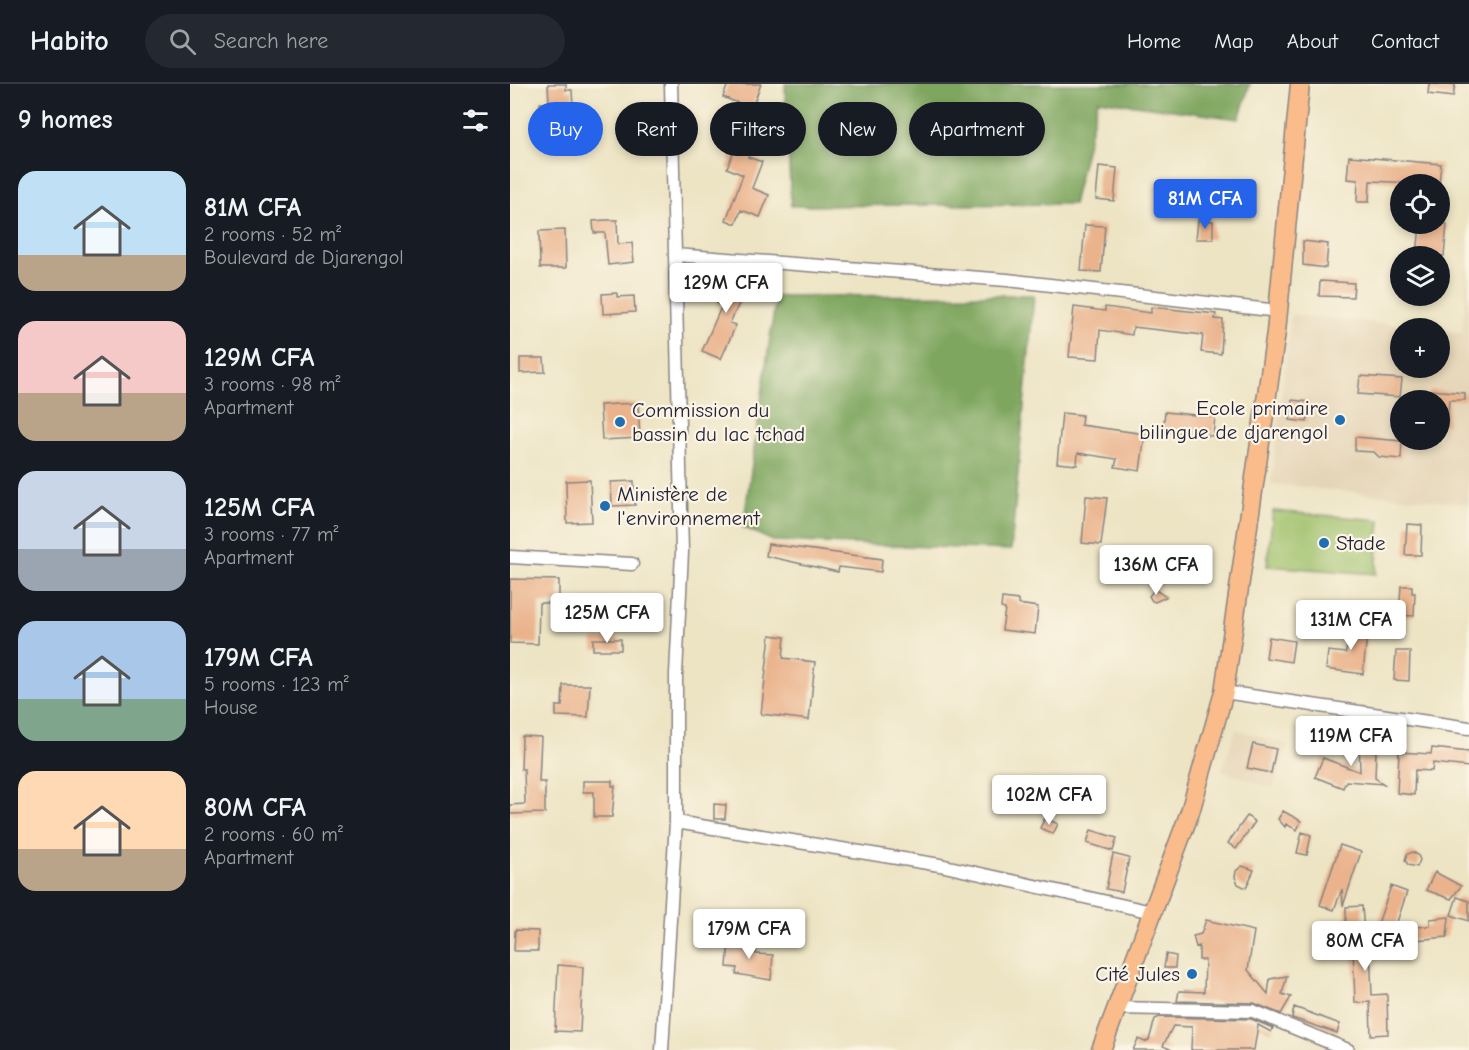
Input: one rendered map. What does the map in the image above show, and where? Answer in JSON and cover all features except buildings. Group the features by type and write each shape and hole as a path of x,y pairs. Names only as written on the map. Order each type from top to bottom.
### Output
{"main road":[{"path":"1101,1050 1190,812 1224,692 1279,311 1300,84"}],"street":[{"path":"662,1050 676,822 676,674 682,552 671,84"},
{"path":"675,255 1007,280 1279,311"},
{"path":"510,557 632,564"},
{"path":"1224,692 1469,729"},
{"path":"676,822 940,864 1152,912"},
{"path":"1116,1008 1253,1011 1348,1050"}],"shaded area":[{"name":"Ecole primaire bilingue de djarengol","path":"1469,265 1469,504 1271,484 1291,315 1390,324 1390,378 1450,378 1450,331 1462,333"},
{"path":"1236,729 1287,745 1273,788 1222,771"}],"green space":[{"path":"785,84 1250,84 1239,119 1098,100 1073,204 791,206 789,156 806,156 806,102 786,102"},
{"path":"1034,295 1011,550 773,541 743,527 776,296"},
{"name":"Stade","path":"1273,511 1380,520 1376,574 1267,566"}],"place":[{"name":"Ecole primaire bilingue de djarengol","path":"1340,420"},
{"name":"Commission du bassin du lac tchad","path":"620,422"},
{"name":"Ministère de l'environnement","path":"605,506"},
{"name":"Stade","path":"1324,543"},
{"name":"Cité Jules","path":"1192,974"}]}
